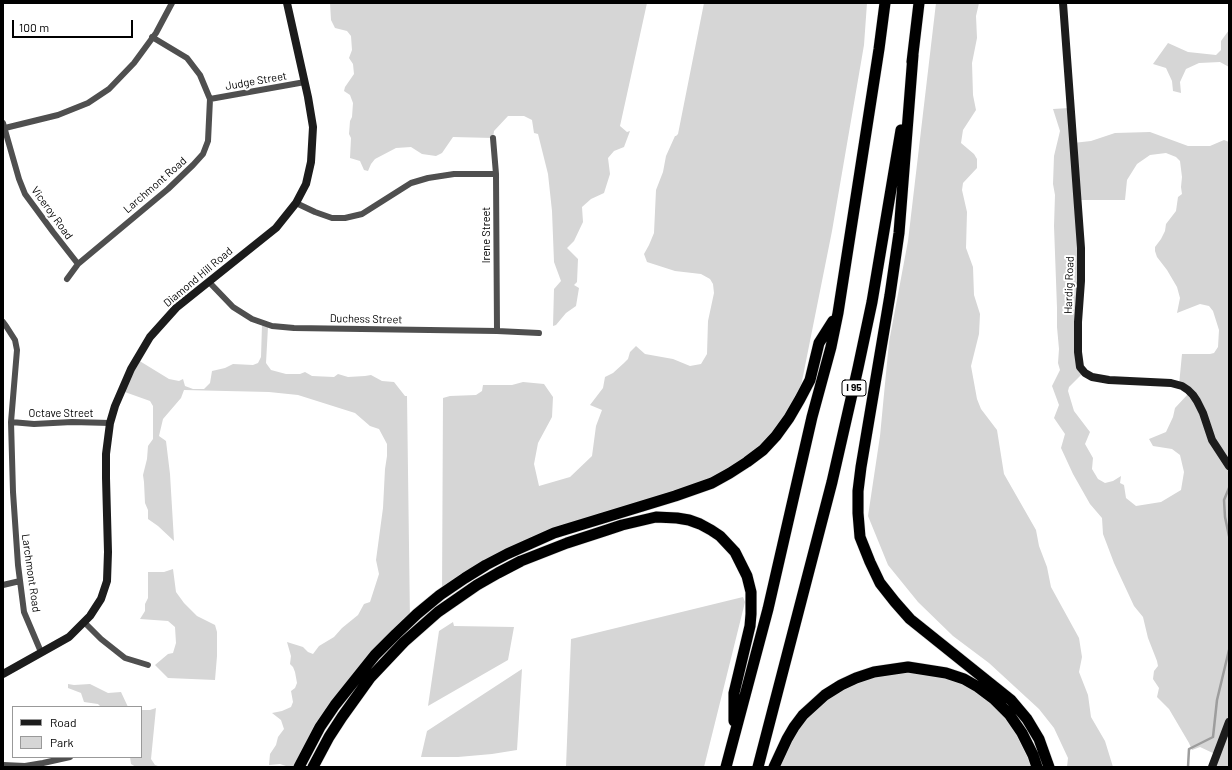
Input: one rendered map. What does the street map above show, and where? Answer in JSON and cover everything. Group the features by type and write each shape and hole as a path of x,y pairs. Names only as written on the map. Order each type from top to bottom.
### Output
{"highway":[{"path":"726,767 768,609 812,417 831,347 838,314 885,3"},
{"name":"I 95","path":"758,767 832,482 872,302 913,55 919,3"},
{"path":"913,55 899,228 890,295 858,490 860,536 880,583 895,602 910,619 1011,700 1027,719 1039,739 1048,767"},
{"path":"299,767 320,727 335,705 375,655 417,614 440,595 486,565 507,554 554,533 675,496 712,483 747,462 763,450 776,436 800,399 810,380 819,344 838,314"},
{"path":"313,767 342,717 370,678 404,642 438,612 477,585 521,561 606,530 656,517 689,520 711,530 720,536 735,552 747,576 751,592 751,614 750,626 734,693 734,736"},
{"path":"774,767 794,727 803,715 825,695 856,678 874,672 908,667 946,673 964,679 994,698 1009,714 1022,732 1037,767"}],"street":[{"path":"4,126 58,115 88,103 109,89 134,63 152,37 172,3"},
{"name":"Diamond Hill Road","path":"3,674 69,637 84,622 101,599 107,581 108,552 106,454 110,423 115,406 131,369 150,337 176,308 276,228 296,203 306,184 311,162 313,127 305,82 287,3"},
{"name":"Hardig Road","path":"1063,3 1082,260 1078,352 1080,367 1085,373 1092,377 1109,380 1182,386 1193,395 1197,401 1203,413 1212,440 1229,466"},
{"name":"Larchmont Road","path":"67,279 78,264 168,189 193,165 202,154 208,141 210,99 200,75 187,58 152,37"},
{"name":"Judge Street","path":"210,99 305,82"},
{"name":"Viceroy Road","path":"4,126 19,179 25,194 78,264"},
{"name":"Irene Street","path":"493,138 496,174 497,331"},
{"path":"296,203 332,218 345,218 362,214 411,183 428,178 454,174 496,174"},
{"name":"Duchess Street","path":"209,282 233,307 252,319 272,326 294,328 539,333"},
{"name":"Larchmont Road","path":"3,322 15,340 17,350 11,422 13,492 18,565 24,612 41,652"},
{"name":"Octave Street","path":"11,422 34,424 72,422 110,423"},
{"path":"3,585 20,581"},
{"path":"84,622 101,639 125,658 148,665"},
{"path":"1212,767 1229,722"},
{"path":"3,765 25,766 66,758"}],"green space":[{"path":"330,3 647,3 620,126 627,132 630,131 624,147 614,151 608,158 610,174 604,193 591,199 582,207 583,222 574,241 567,248 578,259 577,282 574,285 579,288 576,306 566,313 556,325 553,326 554,289 561,281 554,262 552,211 548,174 538,134 534,133 532,120 524,116 508,116 494,131 493,138 453,137 442,153 436,156 422,154 411,147 396,148 375,159 368,171 364,170 360,161 350,158 351,138 349,134 353,103 350,95 344,91 354,74 353,64 349,58 352,50 351,36 347,31 335,28 331,20"},
{"path":"704,3 867,3 864,45 832,231 799,396 789,420 732,473 554,534 442,594 443,398 450,396 476,395 482,391 483,385 512,385 523,382 544,384 553,397 552,417 538,443 534,464 539,486 570,477 592,456 596,426 602,410 590,405 603,388 605,377 613,373 628,359 630,352 636,346 645,354 673,359 690,366 701,364 707,354 708,321 714,293 713,284 710,279 701,274 675,271 647,262 644,254 654,233 656,190 663,172 666,156 675,136 678,134"},
{"path":"936,3 979,3 976,16 977,38 972,63 973,95 976,110 963,130 961,143 974,154 977,159 977,168 963,183 962,190 967,212 966,248 973,267 974,295 980,314 979,334 971,366 977,399 981,409 997,430 1004,474 1036,530 1039,546 1047,567 1051,587 1079,638 1082,657 1079,672 1088,695 1091,717 1105,741 1113,767 1067,767 1068,758 1054,728 1039,709 989,663 953,636 918,602 888,565 868,516 880,436 889,342 908,241"},
{"path":"1229,30 1229,67 1220,62 1199,63 1186,69 1180,82 1181,93 1173,91 1172,81 1166,68 1153,64 1168,43 1188,52 1216,55 1221,50 1221,41"},
{"path":"1069,108 1073,143 1091,141 1115,133 1150,132 1188,146 1210,146 1224,140 1229,142 1229,767 1212,767 1215,754 1200,747 1192,750 1169,709 1157,697 1159,688 1153,679 1154,671 1158,666 1148,638 1143,617 1134,606 1114,563 1103,534 1102,518 1090,504 1073,474 1061,448 1065,434 1054,418 1059,405 1052,386 1060,370 1058,363 1059,349 1054,226 1055,195 1053,184 1054,156 1060,131 1053,109","holes":["1166,153 1176,157 1180,161 1182,194 1178,197 1176,211 1166,224 1165,231 1155,247 1155,251 1157,257 1177,287 1180,298 1177,313 1200,304 1209,306 1213,311 1219,330 1218,347 1214,353 1210,354 1182,354 1179,385 1188,394 1175,408 1173,417 1166,432 1149,439 1153,446 1172,449 1180,455 1184,472 1181,490 1161,502 1136,506 1126,498 1124,485 1120,483 1121,476 1113,481 1105,483 1098,479 1092,469 1093,458 1085,444 1090,432 1074,411 1068,391 1069,387 1083,373 1078,357 1078,200 1125,200 1127,180 1137,164 1150,155"]},
{"path":"262,325 268,327 266,363 271,370 286,374 300,374 305,372 312,376 334,377 338,374 348,377 371,375 382,381 394,382 405,396 407,396 410,621 372,659 299,767 289,767 280,764 269,765 270,754 276,745 278,737 284,729 281,720 272,713 291,707 293,702 291,691 295,688 297,683 295,672 290,664 291,656 287,642 303,647 308,652 313,654 319,646 334,637 342,628 358,615 364,604 370,602 379,574 376,560 383,508 387,444 379,429 370,426 355,413 298,395 269,392 184,390 181,398 163,419 159,436 166,441 170,474 174,541 148,519 148,510 145,503 143,475 147,459 148,446 153,439 153,406 150,401 122,391 138,360 169,379 179,381 183,379 185,386 193,389 204,389 210,383 212,371 225,368 233,364 253,365 258,363 261,357"},
{"path":"173,569 176,592 184,603 197,616 215,625 217,632 217,656 215,680 168,678 155,665 168,654 173,653 176,643 175,627 168,621 140,619 145,611 145,604 148,598 148,572 164,572"},
{"path":"743,597 745,602 704,767 566,767 571,639"},
{"path":"453,622 454,626 514,627 508,660 428,706 439,631"},
{"path":"897,668 953,676 998,703 1036,767 775,767 784,746 825,694"},
{"path":"522,669 517,750 458,757 421,757 427,731"},
{"path":"68,684 90,684 108,693 121,692 128,706 100,706 98,704 84,702 81,693 68,688"},
{"path":"156,708 151,759 155,765 161,767 136,767 131,764 130,758 142,758 142,710"}],"waterway":[{"path":"1229,488 1224,500 1225,517 1229,536"},
{"path":"1188,767 1189,749 1213,737 1217,700 1229,650"}]}
